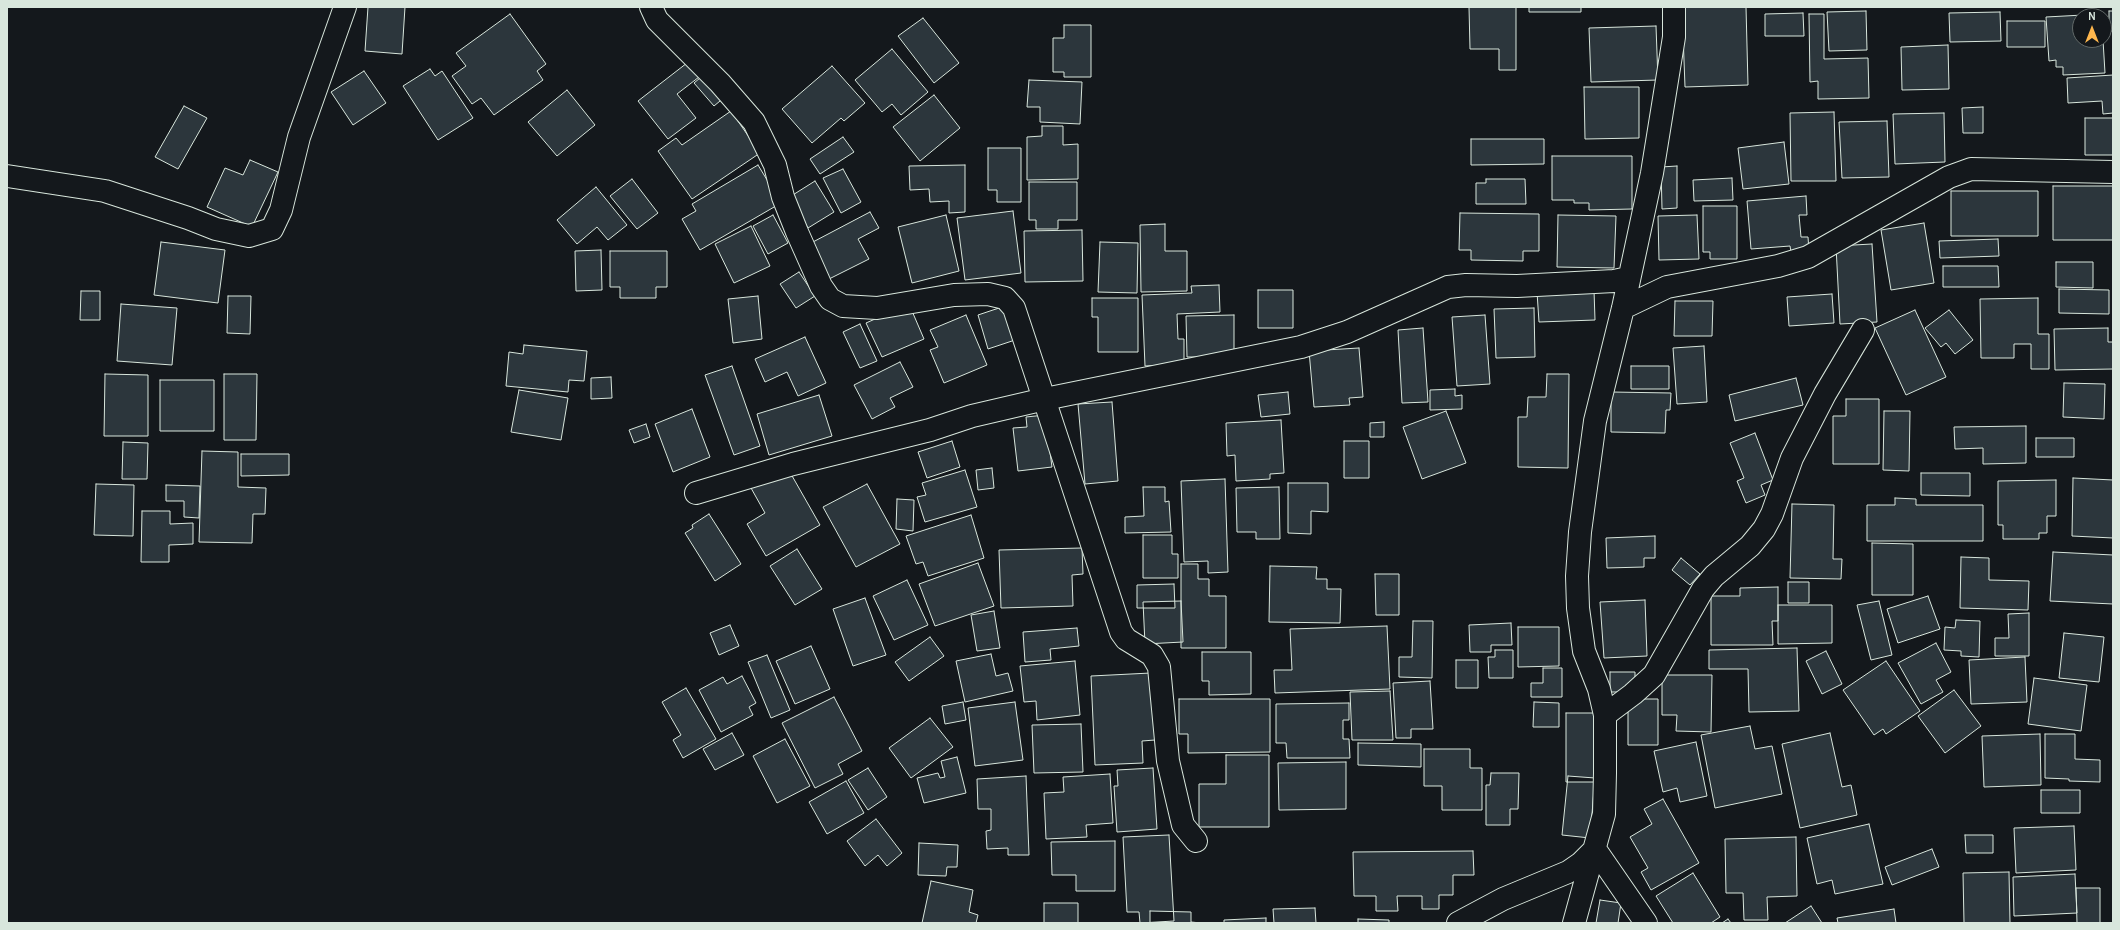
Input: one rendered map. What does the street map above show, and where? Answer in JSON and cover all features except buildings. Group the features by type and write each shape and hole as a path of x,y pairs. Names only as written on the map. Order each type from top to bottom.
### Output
{"street":[{"path":"7,176 105,191 188,218 216,229 249,236 272,229 281,210 299,137 345,7"},
{"path":"651,7 657,20 720,83 754,122 775,164 783,197 797,232 821,286 830,300 844,306 877,308 954,295 988,294 1005,298 1014,308 1121,632 1126,639 1152,655 1158,667 1168,761 1183,825 1196,842"},
{"path":"1574,923 1604,814 1605,715 1599,689 1584,651 1578,608 1577,576 1580,532 1595,421 1623,308 1628,278 1653,166 1674,37 1674,7"},
{"path":"1623,308 1667,287 1778,266 1808,257 1949,177 1971,169 2113,172"},
{"path":"696,493 793,464 930,430 972,416 1301,347 1383,317 1448,287 1466,285 1517,286 1614,282 1628,278"},
{"path":"1605,715 1633,694 1654,675 1703,589 1714,576 1750,546 1764,529 1772,514 1792,458 1825,394 1863,330"},
{"path":"1458,923 1503,899 1568,872 1581,863 1595,849"},
{"path":"1595,849 1646,923"}]}
